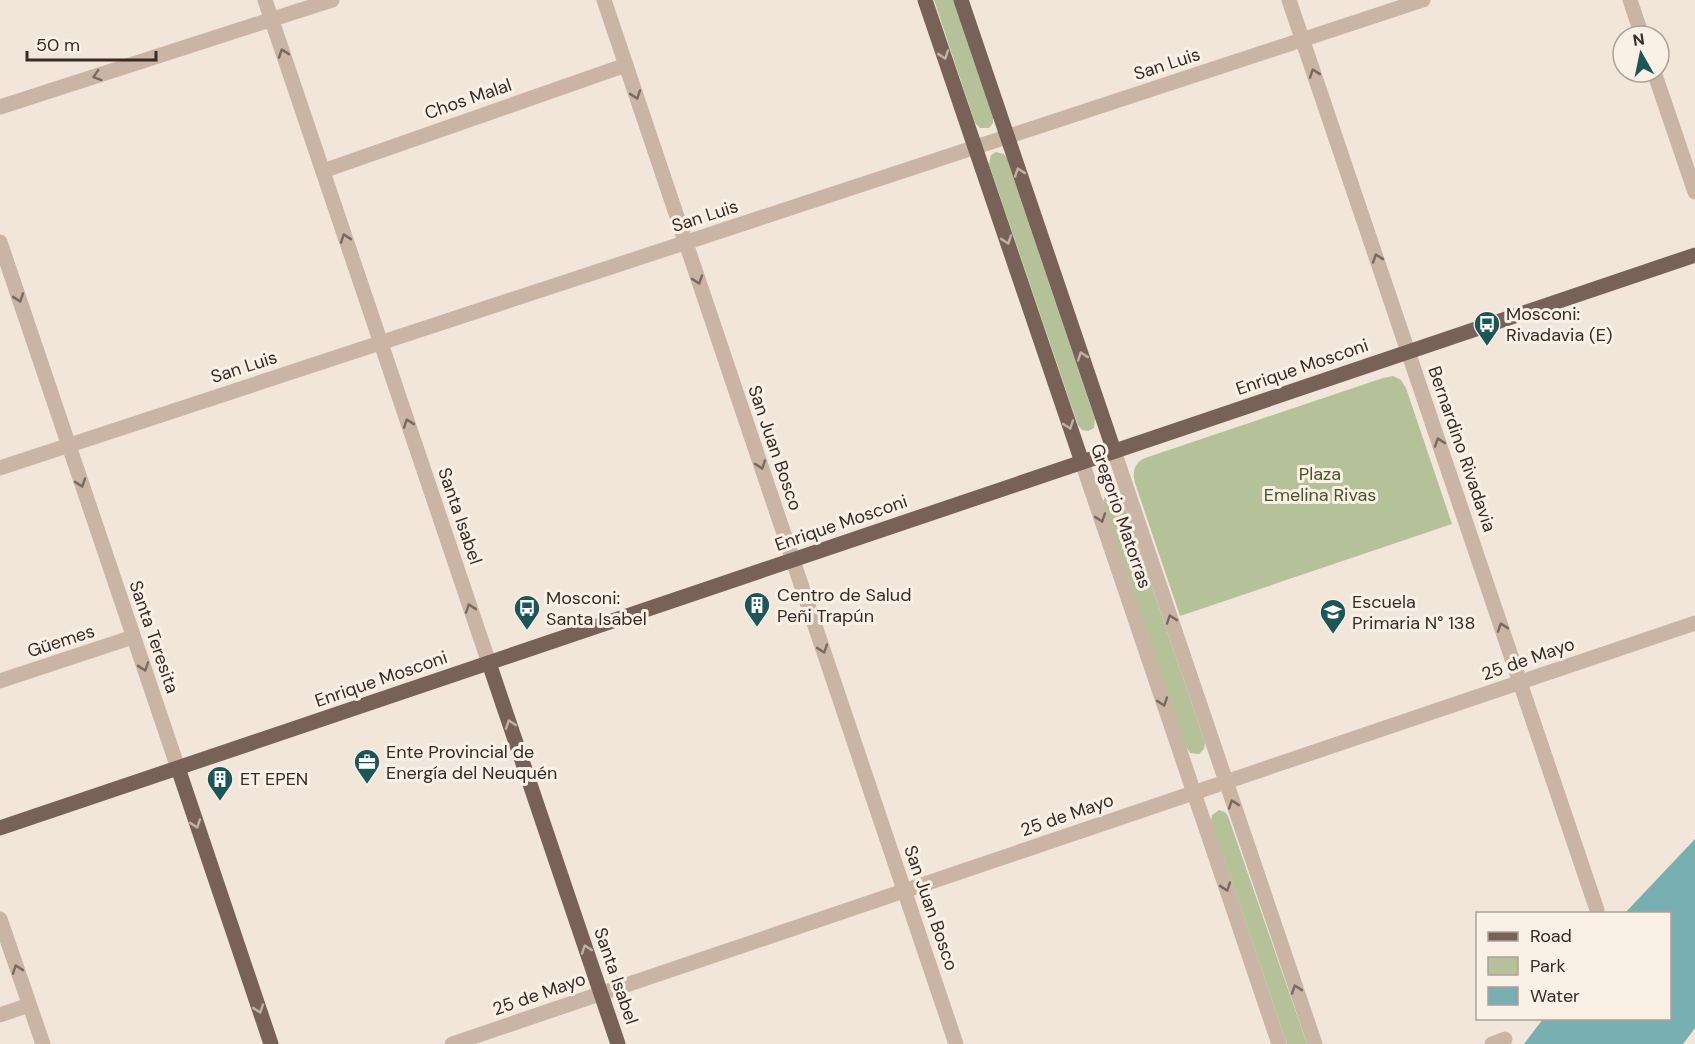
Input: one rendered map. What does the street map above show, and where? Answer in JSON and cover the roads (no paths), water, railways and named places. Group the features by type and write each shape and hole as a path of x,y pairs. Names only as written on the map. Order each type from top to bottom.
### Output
{"main road":[{"name":"Gregorio Matorras","path":"925,0 1082,462"},
{"name":"Gregorio Matorras","path":"961,0 1114,452"},
{"name":"Enrique Mosconi","path":"0,828 1695,255"},
{"name":"Santa Isabel","path":"489,663 618,1044"},
{"name":"Santa Teresita","path":"178,768 271,1044"}],"street":[{"name":"Santa Isabel","path":"265,0 489,663"},
{"path":"0,107 333,0"},
{"name":"San Juan Bosco","path":"604,0 956,1044"},
{"name":"Bernardino Rivadavia","path":"1289,0 1597,910"},
{"name":"San Luis","path":"0,468 1423,0"},
{"path":"1630,0 1638,24"},
{"name":"Chos Malal","path":"322,171 626,65"},
{"path":"1658,84 1695,192"},
{"name":"Santa Teresita","path":"0,242 178,768"},
{"name":"Gregorio Matorras","path":"1114,452 1315,1044"},
{"name":"Gregorio Matorras","path":"1082,462 1279,1044"},
{"name":"25 de Mayo","path":"452,1044 1695,623"},
{"name":"Güemes","path":"0,681 133,637"},
{"path":"0,919 43,1044"},
{"path":"0,1015 29,1005"}],"water":[{"path":"1695,839 1695,1028 1683,1044 1524,1044 1542,1020 1671,1020 1671,912 1626,912"}],"place":[{"name":"Mosconi: Rivadavia (E)","path":"1487,347"},
{"name":"Centro de Salud Peñi Trapún","path":"757,628"},
{"name":"Mosconi: Santa Isabel","path":"527,631"},
{"name":"Escuela Primaria N° 138","path":"1333,635"},
{"name":"Ente Provincial de Energía del Neuquén","path":"367,785"},
{"name":"ET EPEN","path":"220,802"}],"park label":[{"name":"Plaza Emelina Rivas","path":"1320,484"}]}
